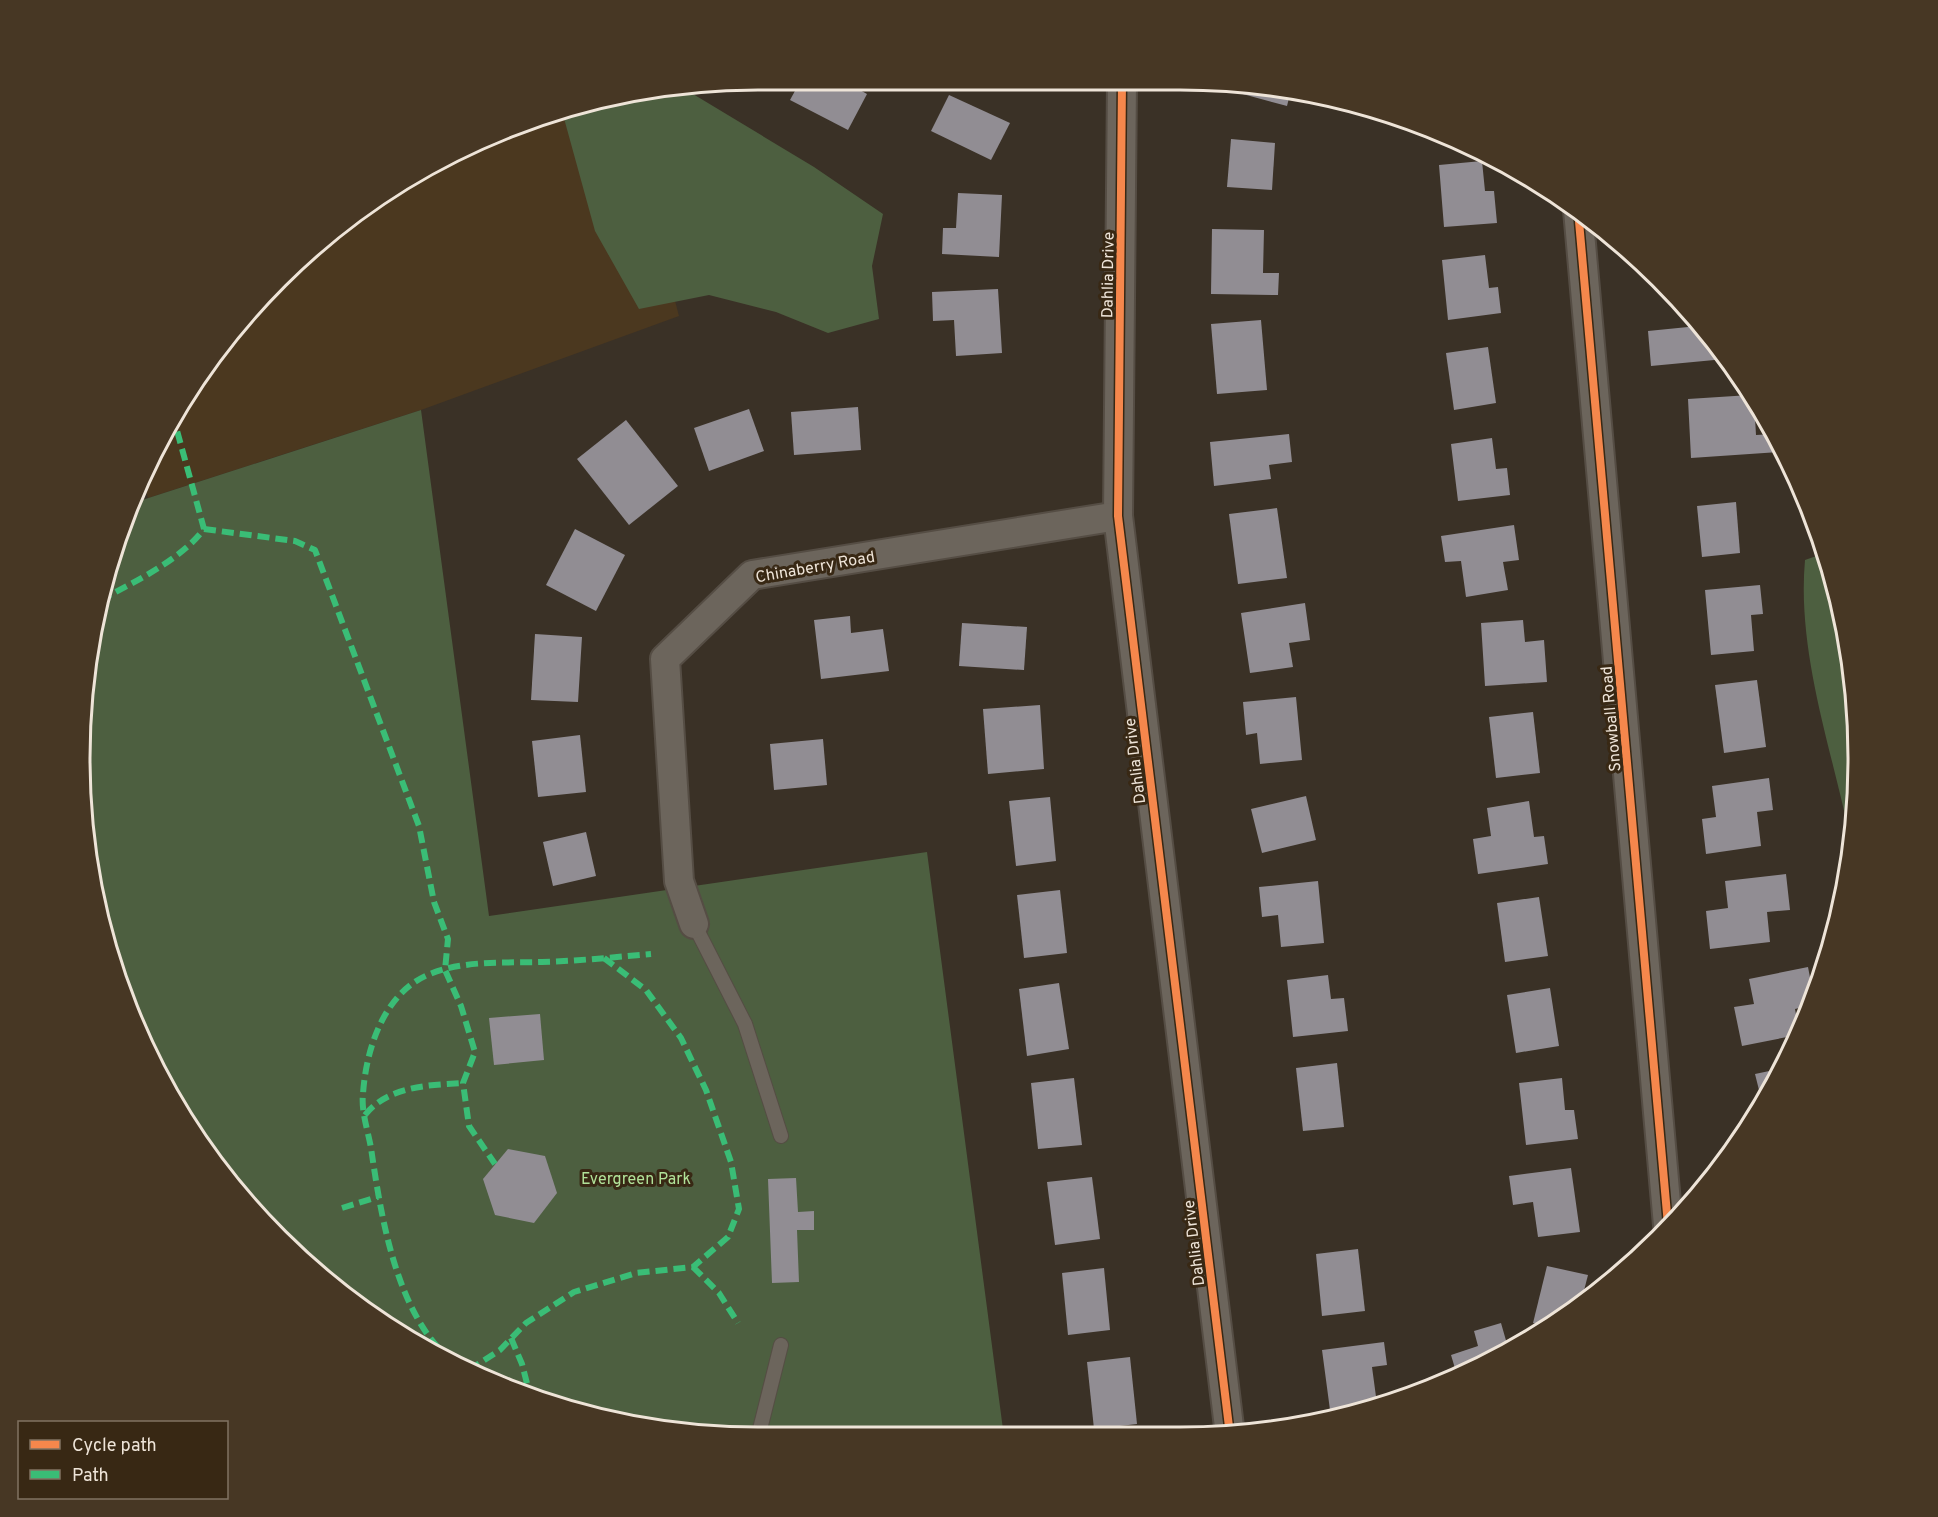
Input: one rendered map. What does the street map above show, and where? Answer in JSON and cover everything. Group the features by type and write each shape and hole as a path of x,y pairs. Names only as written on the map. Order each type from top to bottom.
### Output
{"street":[{"name":"Dahlia Drive","path":"1122,90 1118,516 1229,1425"},
{"name":"Snowball Road","path":"1579,223 1667,1215"},
{"name":"Chinaberry Road","path":"694,924 679,880 665,659 744,582 752,575 1118,516"}],"lane":[{"path":"694,924 745,1024 781,1136"},
{"path":"760,1427 781,1345"}],"shaded area":[{"path":"624,104 679,316 421,410 148,498 146,492 159,463 203,387 256,318 318,256 387,203 463,159 544,125"}],"green space":[{"path":"693,94 814,167 883,214 872,266 879,319 828,333 776,312 709,295 639,309 595,231 564,119 628,103"},
{"name":"Evergreen Park","path":"421,410 489,916 927,852 1003,1427 715,1426 628,1414 544,1392 463,1358 387,1314 318,1261 256,1199 203,1130 159,1054 125,973 103,889 96,846 91,802 90,758 91,715 96,671 113,585 125,544 142,500"},
{"path":"1817,556 1835,628 1842,671 1847,715 1848,758 1845,817 1810,661 1804,594 1805,560"}],"building":[{"path":"796,90 860,90 867,94 848,130 790,100"},
{"path":"1239,93 1267,96 1289,100 1287,106"},
{"path":"949,95 1010,123 991,160 931,131"},
{"path":"1231,139 1275,143 1272,190 1227,187"},
{"path":"1482,163 1485,191 1494,191 1497,223 1444,227 1439,165"},
{"path":"958,193 1002,195 999,257 942,254 943,228 956,228"},
{"path":"1212,229 1264,230 1263,273 1279,273 1278,295 1211,294"},
{"path":"1485,255 1489,288 1498,287 1501,313 1448,320 1442,260"},
{"path":"998,289 1002,353 956,356 954,320 933,321 932,292"},
{"path":"1261,320 1267,390 1217,394 1211,324"},
{"path":"1688,325 1716,360 1651,366 1648,331 1688,327"},
{"path":"1488,347 1496,403 1454,410 1446,353"},
{"path":"1740,396 1755,419 1756,435 1764,435 1773,452 1691,458 1688,399"},
{"path":"858,407 861,450 794,455 791,412"},
{"path":"749,409 764,451 709,471 694,428"},
{"path":"626,420 678,486 629,525 577,459"},
{"path":"1289,434 1292,462 1269,465 1271,479 1214,486 1210,442"},
{"path":"1492,438 1496,469 1507,468 1510,495 1458,501 1451,444"},
{"path":"1736,502 1740,553 1702,557 1697,506"},
{"path":"1277,508 1287,578 1238,584 1229,514"},
{"path":"1514,525 1519,560 1503,562 1508,590 1466,597 1461,561 1445,562 1441,536"},
{"path":"575,529 625,555 596,611 546,585"},
{"path":"1760,585 1763,614 1751,615 1754,651 1711,655 1705,590"},
{"path":"1305,603 1310,640 1289,643 1293,667 1250,673 1241,613"},
{"path":"850,616 851,633 883,629 889,671 821,679 814,620"},
{"path":"1523,620 1525,642 1544,640 1547,682 1485,686 1481,623"},
{"path":"962,623 1027,627 1024,670 959,666"},
{"path":"535,634 582,637 578,702 531,700"},
{"path":"1757,680 1766,747 1724,753 1715,685"},
{"path":"1296,697 1302,760 1260,764 1257,733 1246,735 1243,702"},
{"path":"1040,705 1044,769 988,774 983,709"},
{"path":"1533,712 1540,773 1496,778 1489,717"},
{"path":"580,735 586,792 538,797 532,741"},
{"path":"823,739 827,785 774,790 770,744"},
{"path":"1769,778 1773,810 1757,812 1761,846 1706,854 1702,819 1716,817 1712,786"},
{"path":"1306,796 1316,840 1262,853 1251,809"},
{"path":"1050,797 1056,861 1016,866 1009,801"},
{"path":"1529,801 1534,837 1544,836 1548,864 1478,874 1473,839 1491,836 1487,808"},
{"path":"586,832 596,876 553,886 543,842"},
{"path":"1786,874 1790,910 1767,912 1770,942 1710,949 1706,911 1728,908 1725,881"},
{"path":"1318,881 1324,943 1281,947 1278,915 1262,917 1259,887"},
{"path":"1060,890 1067,953 1024,958 1017,895"},
{"path":"1539,897 1548,956 1505,962 1497,903"},
{"path":"1808,967 1810,980 1799,1008 1795,1009 1796,1016 1787,1037 1742,1046 1734,1007 1754,1004 1749,979"},
{"path":"1328,975 1331,999 1344,998 1348,1031 1293,1037 1287,980"},
{"path":"1059,983 1069,1049 1027,1056 1019,989"},
{"path":"1550,988 1559,1046 1516,1053 1507,995"},
{"path":"540,1014 544,1060 494,1065 489,1018"},
{"path":"1337,1063 1344,1127 1303,1131 1296,1068"},
{"path":"1770,1071 1759,1091 1755,1074"},
{"path":"1074,1078 1082,1145 1038,1149 1031,1083"},
{"path":"1562,1078 1565,1110 1574,1110 1578,1139 1526,1145 1519,1083"},
{"path":"508,1149 545,1156 557,1193 534,1223 495,1215 483,1179"},
{"path":"1571,1168 1580,1232 1538,1237 1533,1202 1513,1205 1509,1176"},
{"path":"1092,1177 1100,1239 1055,1245 1047,1182"},
{"path":"796,1178 798,1212 814,1211 814,1230 797,1230 799,1282 772,1283 768,1179"},
{"path":"1358,1249 1365,1311 1322,1316 1316,1254"},
{"path":"1547,1266 1588,1275 1584,1290 1551,1314 1533,1323"},
{"path":"1104,1268 1110,1330 1068,1335 1062,1273"},
{"path":"1501,1323 1506,1341 1455,1367 1451,1355 1478,1346 1474,1331"},
{"path":"1384,1342 1387,1365 1372,1367 1376,1397 1330,1409 1322,1350"},
{"path":"1130,1357 1137,1424 1094,1427 1087,1362"}],"marked path":[{"path":"111,594 170,560 195,540 204,529 177,430"},
{"path":"204,529 295,541 315,550 419,826 434,902 448,939 445,970 461,1006 475,1052 463,1083 469,1126 495,1164"},
{"path":"435,1343 417,1317 404,1291 394,1262 386,1233 364,1114 363,1101 368,1059 380,1024 389,1008 414,982 430,974 457,966 570,961 651,954"},
{"path":"477,1365 500,1350 526,1323 574,1292 636,1273 693,1267 728,1237 739,1209 731,1162 706,1090 681,1038 646,990 604,958"},
{"path":"365,1115 374,1105 397,1093 423,1086 463,1083"},
{"path":"342,1208 378,1197"},
{"path":"693,1267 719,1293 738,1323"},
{"path":"511,1338 522,1364 528,1386"}],"cycle path":[{"path":"1122,90 1118,516 1229,1425"},
{"path":"1579,223 1667,1215"}]}
